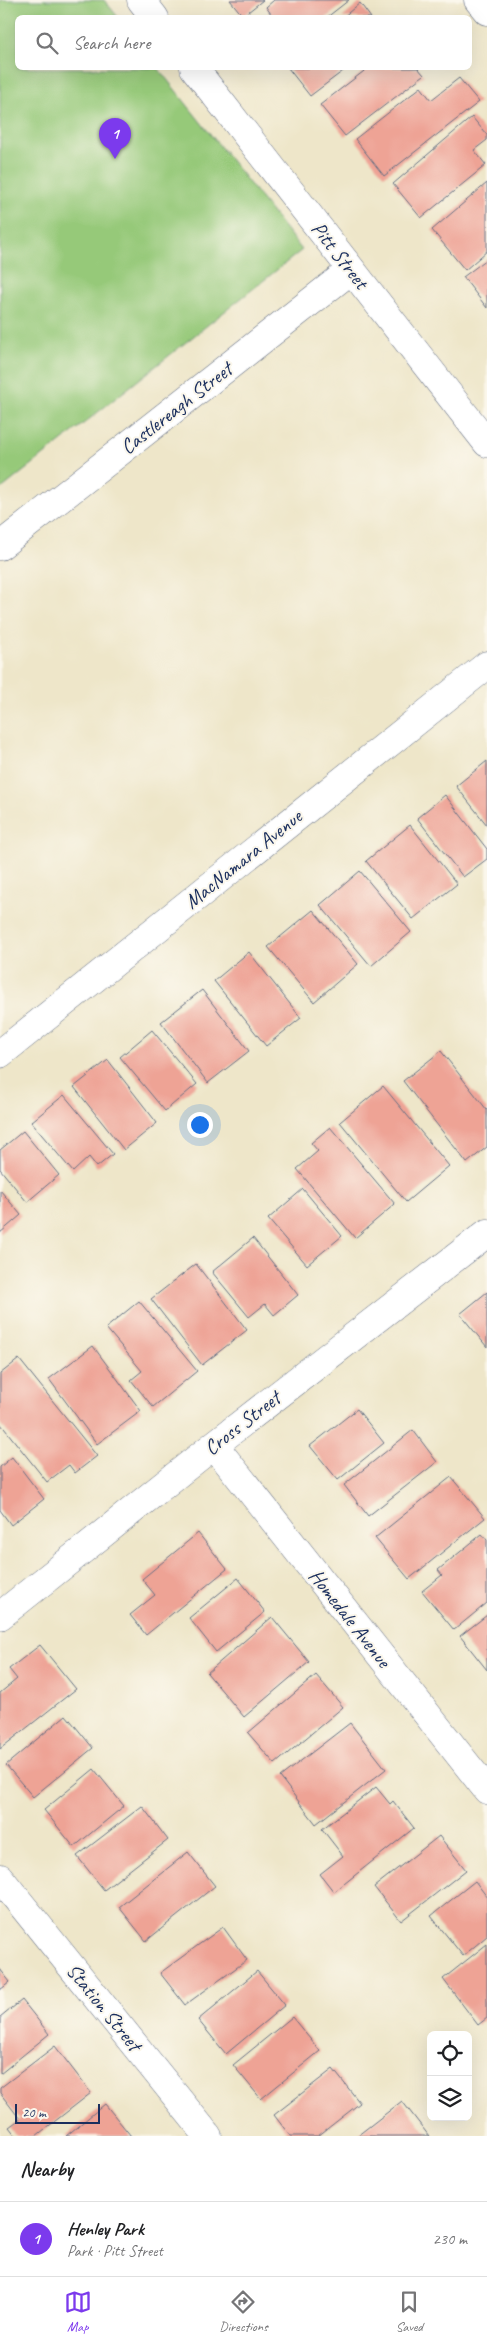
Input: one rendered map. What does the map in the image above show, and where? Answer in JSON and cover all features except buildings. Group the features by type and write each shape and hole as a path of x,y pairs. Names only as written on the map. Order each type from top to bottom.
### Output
{"street":[{"path":"141,0 153,15"},
{"path":"478,0 487,11"},
{"name":"Pitt Street","path":"196,70 487,443"},
{"name":"Castlereagh Street","path":"0,546 351,270"},
{"name":"MacNamara Avenue","path":"0,1054 487,665"},
{"name":"Cross Street","path":"0,1616 214,1445 487,1233"},
{"name":"Homedale Avenue","path":"214,1445 487,1790"},
{"name":"Station Street","path":"0,1878 208,2136"}],"green space":[{"path":"0,0 104,0 116,15 15,15 15,70 160,70 302,250 0,490"}],"place":[{"name":"Henley Park","path":"115,159"}]}
